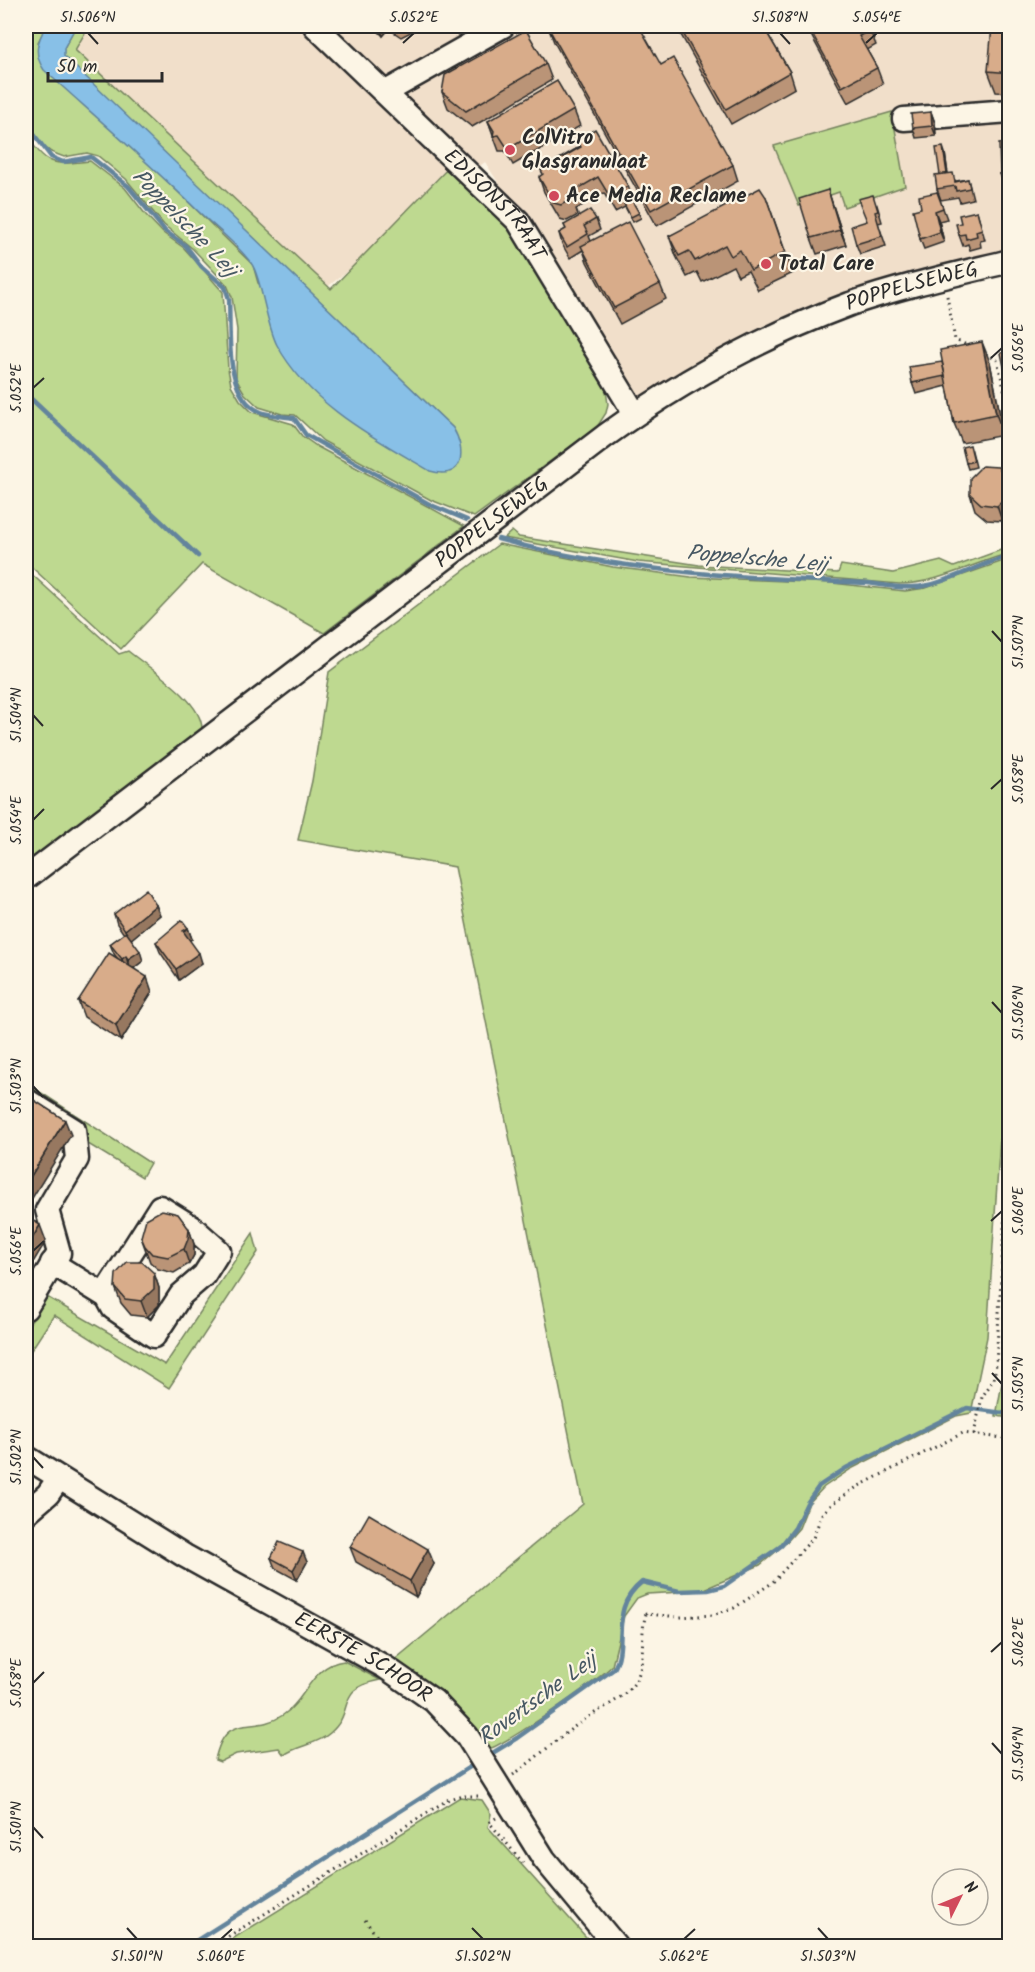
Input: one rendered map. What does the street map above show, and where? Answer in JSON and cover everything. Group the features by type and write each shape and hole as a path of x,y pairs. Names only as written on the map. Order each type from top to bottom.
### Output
{"street":[{"name":"EDISONSTRAAT","path":"315,26 518,221 635,414"},
{"path":"386,92 503,26"},
{"path":"904,119 1010,111"},
{"name":"POPPELSEWEG","path":"26,878 635,414 698,374 789,328 852,304 1010,261"},
{"path":"26,1100 74,1130 77,1159 47,1210 58,1253 26,1308"},
{"path":"52,1263 104,1294 113,1308 154,1336 181,1295 204,1275 219,1251 192,1227 160,1207 104,1294"},
{"name":"EERSTE SCHOOR","path":"26,1457 185,1556 410,1682 453,1719 477,1751 495,1784 544,1859 616,1947"},
{"path":"26,1513 48,1494 59,1478"}],"path":[{"path":"943,278 956,340 997,360 1010,413"},
{"path":"974,1435 982,1397 994,1379 996,1364 1010,1126"},
{"path":"213,1947 449,1799 510,1777 534,1761 586,1718 619,1698 634,1682 642,1663 640,1635 646,1614 680,1617 713,1615 734,1608 772,1583 813,1538 822,1514 833,1503 857,1487 960,1434 1010,1439"},
{"path":"365,1920 384,1947"}],"shaded area":[{"path":"84,26 1009,26 1009,257 880,289 641,404 485,162 326,288 69,54"}],"green space":[{"path":"26,26 46,26 38,42 171,185 253,265 258,283 453,428 63,56 64,48 76,26 89,26 75,50 331,289 452,164 511,226 590,355 606,391 608,404 606,413 597,427 474,517 431,500 323,441 295,415 282,414 259,407 245,394 236,379 237,330 232,297 227,285 193,249 164,225 126,179 98,156 87,153 64,157 51,152 41,144 26,117"},
{"path":"892,112 905,186 844,207 839,192 799,206 774,146"},
{"path":"26,133 45,158 59,163 90,161 125,188 146,215 163,233 184,248 223,292 231,385 240,400 252,412 293,424 302,436 318,447 464,526 324,633 202,564 121,649 26,562"},
{"path":"512,531 519,537 699,565 838,573 841,565 893,573 941,561 954,567 1009,547 1010,553 927,581 899,584 638,562 504,538"},
{"path":"499,544 613,567 691,577 832,583 905,591 926,588 1009,559 1009,1000 987,1337 971,1413 956,1416 851,1469 824,1487 809,1503 799,1528 785,1544 760,1565 700,1591 647,1594 637,1598 624,1616 612,1666 550,1712 512,1737 486,1750 392,1662 583,1504 455,867 298,840 312,781 329,672"},
{"path":"26,569 119,654 128,651 184,696 200,718 202,729 26,863"},
{"path":"26,1083 150,1163 142,1177 26,1106"},
{"path":"253,1233 258,1252 169,1388 54,1315 26,1358 26,1329 47,1297 165,1365"},
{"path":"1009,1290 1010,1418 996,1416 1006,1361"},
{"path":"344,1661 380,1680 356,1689 338,1724 325,1737 284,1755 279,1748 236,1754 220,1762 215,1760 226,1734 242,1726 261,1724 283,1715 324,1669"},
{"path":"460,1797 482,1800 491,1814 488,1827 594,1946 221,1946"}],"water":[{"path":"46,26 76,26 64,48 64,56 453,428 461,454 456,468 450,472 430,471 345,418 307,385 277,345 258,278 251,263 233,243 44,70 38,59 37,48"}],"building":[{"path":"639,26 661,65 673,58 733,165 651,210 548,27"},
{"path":"679,26 763,26 790,72 726,109"},
{"path":"808,26 868,26 871,30 859,36 877,68 842,87"},
{"path":"992,26 1010,26 1010,73 988,71"},
{"path":"526,30 546,64 466,111 442,92 445,75"},
{"path":"557,81 574,110 528,137 523,137 525,139 508,149 499,135 493,136 494,131 488,121"},
{"path":"931,112 932,126 913,128 911,114"},
{"path":"595,129 628,186 610,197 598,177 569,194 572,199 561,205 554,203 539,177 543,174 541,170 581,147 577,140"},
{"path":"1010,143 1010,173 1000,174 999,144"},
{"path":"943,147 947,174 940,175 936,148"},
{"path":"953,173 955,182 968,179 970,188 956,191 955,186 937,189 935,175"},
{"path":"760,188 766,197 785,252 751,270 740,250 731,256 725,245 695,261 689,251 679,256 669,236"},
{"path":"828,190 840,230 811,238 799,199"},
{"path":"937,192 943,208 935,211 940,232 920,239 913,210 921,208 919,196"},
{"path":"873,195 882,236 856,244 851,226 867,221 858,199"},
{"path":"631,199 639,213 631,217 624,204"},
{"path":"590,210 596,219 584,226 588,234 567,247 559,233 566,229 564,225"},
{"path":"977,211 982,229 976,231 977,236 966,239 965,234 959,235 956,224 961,223 959,215"},
{"path":"628,222 660,284 614,308 581,246"},
{"path":"982,342 996,414 954,423 940,350"},
{"path":"1010,351 1010,376 1006,376 1001,353"},
{"path":"942,362 945,376 912,383 909,367"},
{"path":"970,445 974,461 966,463 962,447"},
{"path":"982,466 998,467 1009,479 1009,495 997,506 981,504 970,494 970,478"},
{"path":"146,889 156,905 125,930 114,914"},
{"path":"182,920 188,928 183,931 199,953 176,969 156,942"},
{"path":"126,932 140,951 128,959 126,956 122,959 110,944"},
{"path":"109,953 147,977 116,1025 78,1001"},
{"path":"26,1095 65,1120 26,1184"},
{"path":"162,1210 178,1214 189,1229 184,1249 168,1257 152,1254 141,1237 146,1219"},
{"path":"26,1216 40,1225 26,1249"},
{"path":"127,1262 142,1262 154,1273 154,1289 141,1301 125,1299 115,1287 116,1274"},
{"path":"369,1514 428,1549 410,1581 350,1547"},
{"path":"279,1542 303,1552 293,1570 271,1558"}],"waterway":[{"name":"Poppelsche Leij","path":"26,124 51,157 63,162 91,157 128,186 165,231 186,246 201,266 225,287 229,299 231,362 240,393 249,404 261,412 294,418 306,435 431,505 467,520"},
{"path":"26,394 198,556"},
{"name":"Poppelsche Leij","path":"498,539 543,550 635,566 729,576 906,587 939,582 1010,556"},
{"name":"Rovertsche Leij","path":"486,1757 517,1738 614,1669 620,1648 625,1603 642,1582 679,1591 708,1590 724,1586 781,1546 795,1528 807,1503 819,1486 846,1468 967,1408 1010,1414"},
{"name":"Rovertsche Leij","path":"188,1946 476,1763"}],"place":[{"name":"ColVitro Glasgranulaat","path":"510,150"},
{"name":"Ace Media Reclame","path":"554,196"},
{"name":"Total Care","path":"766,264"}]}
